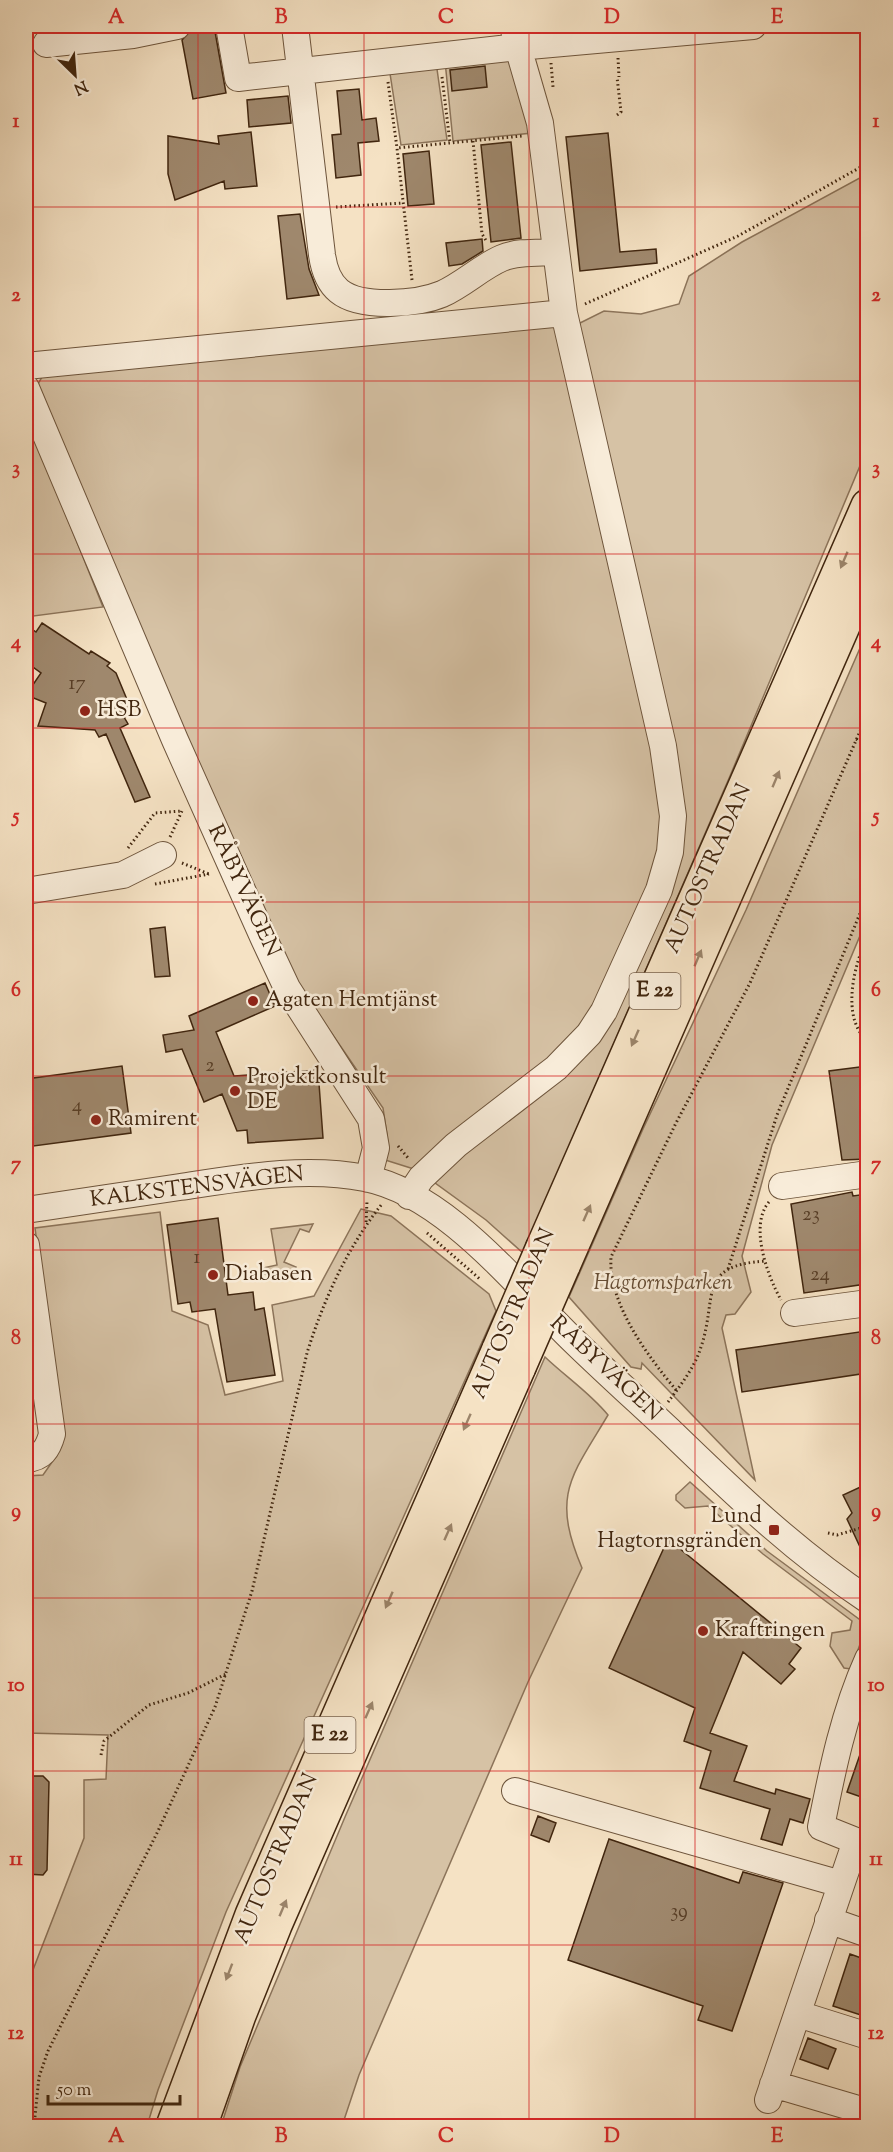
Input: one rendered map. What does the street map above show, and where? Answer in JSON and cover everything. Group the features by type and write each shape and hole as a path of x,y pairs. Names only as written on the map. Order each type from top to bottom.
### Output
{"highway":[{"name":"AUTOSTRADAN","path":"200,2127 235,2026 275,1925 509,1358 867,506"},
{"name":"AUTOSTRADAN","path":"553,1257 867,569"},
{"name":"AUTOSTRADAN","path":"173,2127 252,1915 509,1358"}],"street":[{"path":"46,44 133,35 177,26"},
{"path":"229,26 238,78 440,55 516,36 549,44 718,27 753,26"},
{"path":"295,26 324,267 328,277 339,291 355,299 372,302 414,301 441,294 490,265 512,255 556,252"},
{"path":"403,1193 456,1145 556,1068 589,1034 604,1011 642,930 659,890 670,852 673,816 663,746 564,313 541,135 516,36"},
{"path":"26,366 564,313"},
{"name":"RÅBYVÄGEN","path":"26,388 193,809 233,870 287,988 371,1119 376,1148 368,1179 436,1210 462,1231 774,1530 825,1572 867,1600"},
{"path":"26,891 123,876 163,855"},
{"name":"KALKSTENSVÄGEN","path":"26,1210 282,1175 333,1174 368,1179"},
{"path":"782,1186 867,1174"},
{"path":"26,1245 52,1434 48,1447 39,1456 26,1459"},
{"path":"794,1313 867,1303"},
{"path":"867,1659 848,1715 821,1827 862,1842 841,1884 770,2092 867,2112"},
{"path":"515,1791 841,1884"},
{"path":"828,1920 867,1934"},
{"path":"798,2013 867,2036"}],"path":[{"path":"549,44 554,93"},
{"path":"440,55 450,143"},
{"path":"385,60 414,301"},
{"path":"617,77 621,112 617,115"},
{"path":"397,148 541,135"},
{"path":"473,141 482,234 486,239 490,265"},
{"path":"564,313 738,236 867,163"},
{"path":"316,209 403,202"},
{"path":"676,1390 639,1343 610,1271 611,1257 676,1123 750,983 867,713"},
{"path":"856,739 867,743"},
{"path":"125,852 155,813 193,809"},
{"path":"193,809 163,855 209,874 223,874 233,870"},
{"path":"728,1269 777,1115 867,894"},
{"path":"867,936 858,955 852,990 858,1029 867,1041"},
{"path":"782,1186 765,1207 759,1220 766,1261 778,1294 785,1307 794,1313"},
{"path":"34,2127 34,2106 39,2077 48,2051 173,1801 215,1707 252,1591 316,1326 355,1239 403,1193"},
{"path":"655,1417 676,1390 701,1350 714,1284 728,1269 745,1262 766,1261"},
{"path":"828,1533 837,1535 867,1526"},
{"path":"101,1755 104,1741 149,1706 188,1693 226,1674"},
{"path":"26,2106 34,2106"}],"green space":[{"path":"510,56 532,133 453,141 445,61"},
{"path":"436,62 447,140 401,145 389,67"},
{"path":"867,174 867,449 730,776 523,1253 486,1220 417,1170 382,1159 387,1135 383,1108 291,974 177,724 35,389 46,370 552,322 562,335 663,795 668,846 679,831 673,778 576,325 604,311 641,314 679,304 689,276 742,242"},
{"path":"26,415 103,607 26,617"},
{"name":"Hagtornsparken","path":"867,632 867,919 772,1145 742,1256 751,1292 735,1314 726,1315 722,1328 755,1480 642,1363 641,1369 631,1367 569,1297 643,1129 746,910"},
{"path":"361,1209 391,1216 489,1294 496,1311 226,1912 158,2090 147,2126 26,2126 26,1988 84,1838 84,1780 106,1779 108,1735 26,1733 26,1476 43,1475 55,1458 63,1438 35,1228 160,1212 172,1311 208,1325 225,1395 283,1381 272,1305 314,1296"},
{"path":"313,1224 309,1232 300,1229 284,1262 296,1267 292,1273 269,1276 265,1274 263,1268 277,1265 271,1229"},
{"path":"545,1357 586,1392 608,1415 575,1471 567,1504 568,1522 582,1568 528,1682 359,2075 342,2126 221,2126 240,2067 345,1817"},
{"path":"690,1482 767,1551 867,1625 851,1669 844,1668 830,1646 832,1633 850,1630 852,1621 763,1554 708,1506 685,1508 676,1500 676,1495"}],"building":[{"path":"214,26 226,93 193,99 182,40 191,30"},
{"path":"485,66 487,87 452,91 450,70"},
{"path":"359,89 362,120 376,118 379,141 358,143 361,175 336,178 332,135 341,134 337,91"},
{"path":"288,96 291,123 249,127 247,100"},
{"path":"251,132 257,186 225,189 224,181 175,200 168,174 168,136 219,144 218,136"},
{"path":"608,133 620,252 656,249 657,263 580,271 566,137"},
{"path":"511,142 521,238 491,242 481,145"},
{"path":"429,151 434,204 408,206 403,154"},
{"path":"300,214 309,269 319,295 287,299 278,216"},
{"path":"482,239 483,251 462,264 449,266 446,243"},
{"path":"42,623 89,654 91,651 110,663 107,666 116,673 133,714 124,717 128,724 120,728 150,797 135,802 106,734 99,737 95,730 38,726 46,703 26,695 41,673 26,662 26,625 36,632"},
{"path":"165,927 170,976 155,977 150,929"},
{"path":"265,983 275,1006 216,1032 234,1076 318,1070 323,1138 248,1143 247,1130 237,1131 222,1094 204,1102 182,1049 166,1052 163,1035 194,1030 189,1016"},
{"path":"122,1066 131,1133 26,1147 26,1079"},
{"path":"867,1066 867,1159 842,1160 829,1071"},
{"path":"852,1192 853,1196 867,1194 866,1284 804,1293 791,1204"},
{"path":"218,1218 228,1295 253,1292 255,1310 264,1308 275,1375 227,1382 215,1309 192,1312 190,1302 178,1304 167,1225"},
{"path":"866,1331 867,1373 742,1392 736,1350"},
{"path":"867,1484 867,1562 847,1519 852,1513 843,1495"},
{"name":"Kraftringen","path":"668,1539 801,1648 789,1664 795,1669 781,1684 743,1652 710,1733 747,1746 734,1781 775,1794 776,1789 810,1799 803,1823 790,1819 782,1845 761,1839 770,1809 700,1788 711,1751 684,1741 695,1708 609,1668"},
{"path":"865,1740 867,1741 867,1799 847,1792"},
{"path":"26,1776 43,1776 49,1782 47,1870 43,1875 26,1874"},
{"path":"538,1816 556,1823 549,1842 531,1835"},
{"path":"609,1839 739,1883 743,1872 783,1883 732,2031 698,2020 703,2006 568,1960"},
{"path":"850,1954 867,1960 867,2017 833,2006"},
{"path":"808,2038 836,2049 828,2069 800,2059"}],"place":[{"name":"HSB","path":"85,711"},
{"name":"Agaten Hemtjänst","path":"253,1001"},
{"name":"Projektkonsult DE","path":"235,1091"},
{"name":"Ramirent","path":"96,1120"},
{"name":"Diabasen","path":"213,1275"},
{"name":"Lund Hagtornsgränden","path":"774,1530"},
{"name":"Kraftringen","path":"703,1631"}]}
